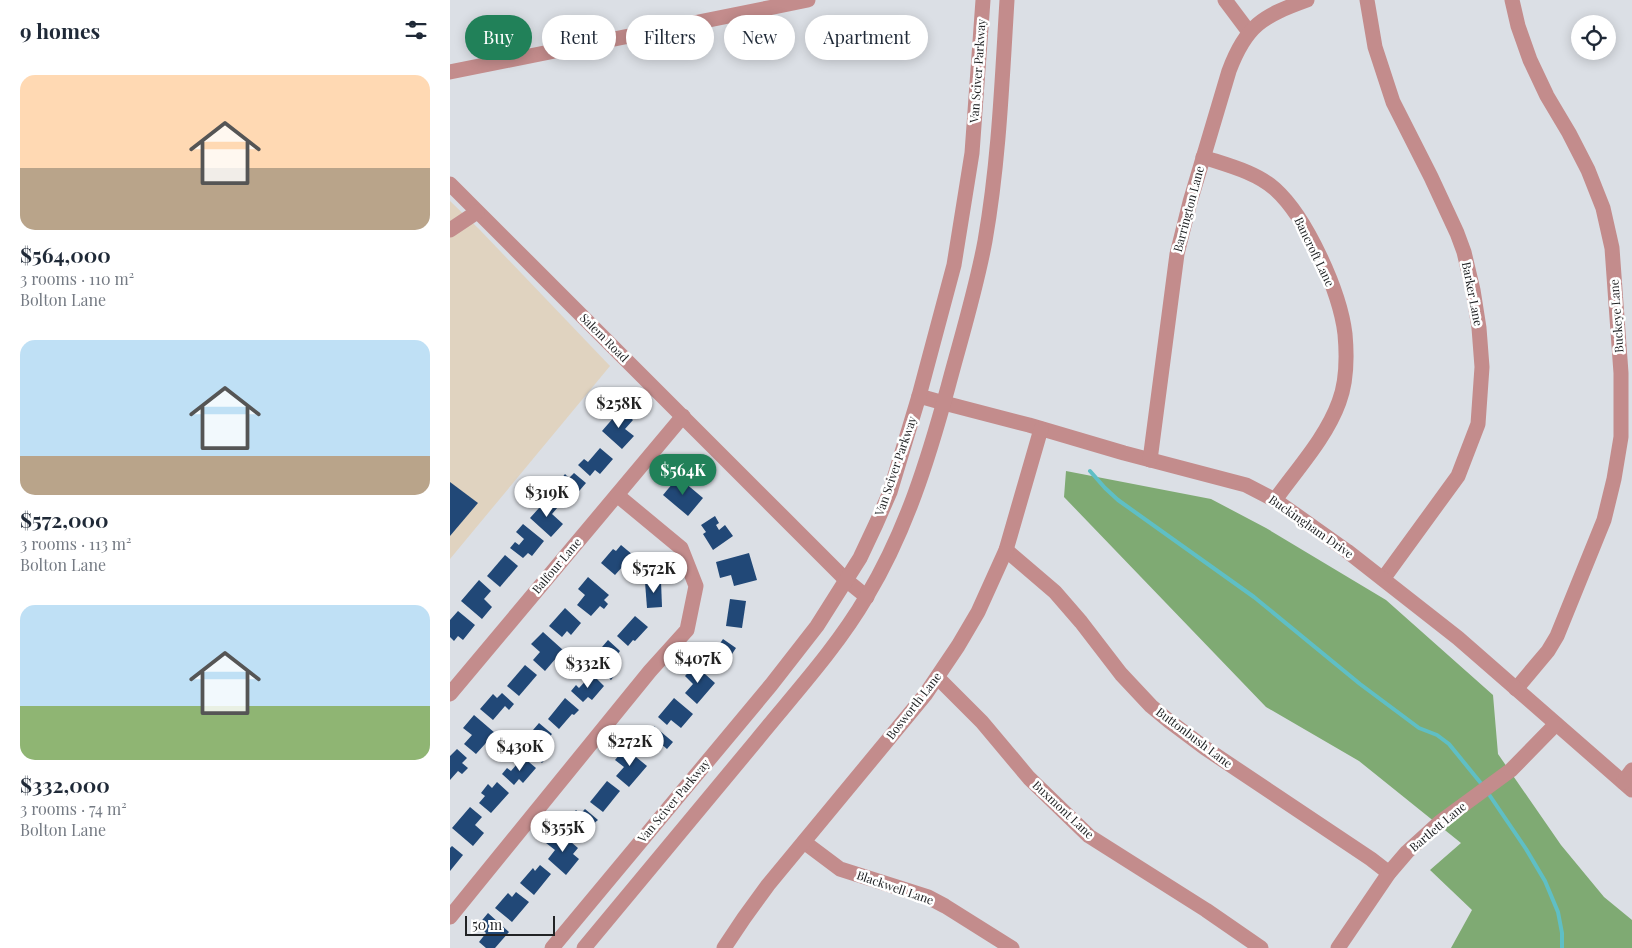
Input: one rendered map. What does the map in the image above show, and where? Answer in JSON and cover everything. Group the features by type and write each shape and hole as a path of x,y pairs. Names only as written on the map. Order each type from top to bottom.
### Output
{"street":[{"path":"450,72 808,0"},
{"name":"Van Sciver Parkway","path":"552,948 794,656 832,605 860,558 890,492 950,284 963,214 974,126 983,0"},
{"name":"Van Sciver Parkway","path":"584,948 815,669 867,597 901,531 920,483 944,403 972,296 986,233 1000,123 1007,0"},
{"path":"1225,0 1249,32"},
{"name":"Barrington Lane","path":"1150,460 1176,262 1185,220 1235,53 1249,32 1259,22 1275,12 1307,0"},
{"name":"Barker Lane","path":"1367,0 1378,56 1393,102 1457,233 1464,252 1479,328 1482,368 1478,424 1458,476 1383,579"},
{"name":"Buckeye Lane","path":"1512,0 1518,26 1530,60 1547,96 1588,170 1603,208 1612,248 1622,394 1621,437 1618,458 1604,520 1557,636 1548,651 1516,689"},
{"name":"Bancroft Lane","path":"1203,157 1262,180 1275,190 1294,211 1323,264 1333,288 1345,334 1346,366 1344,384 1332,418 1275,500"},
{"name":"Salem Road","path":"450,184 846,580 867,597"},
{"path":"450,230 478,212"},
{"name":"Buckingham Drive","path":"919,396 1246,485 1275,500 1383,579 1483,659 1556,724 1629,781"},
{"name":"Balfour Lane","path":"450,694 683,416"},
{"name":"Bosworth Lane","path":"724,948 768,885 938,678 978,612 1006,550 1041,430"},
{"path":"450,917 650,671 687,630 696,586 681,548 617,495"},
{"name":"Buttonbush Lane","path":"1006,550 1055,592 1121,674 1168,721 1205,748 1371,858 1389,873"},
{"name":"Buxmont Lane","path":"938,678 988,728 1029,778 1089,836 1206,910 1261,948"},
{"name":"Bartlett Lane","path":"1338,948 1389,873 1423,837 1440,822 1511,770 1556,724"},
{"name":"Blackwell Lane","path":"804,842 840,869 928,897 1012,948"}],"shaded area":[{"path":"450,201 610,366 450,559"}],"green space":[{"path":"1066,471 1211,499 1266,528 1386,600 1493,695 1498,754 1561,845 1604,897 1632,920 1632,948 1451,948 1472,910 1430,870 1461,843 1359,761 1266,707 1064,497"}],"building":[{"path":"621,409 633,420 625,429 634,436 622,449 602,431"},
{"path":"600,448 613,459 600,474 595,470 590,476 578,465 584,459 588,462"},
{"path":"574,473 586,483 568,504 556,493 561,487 557,484 565,474 569,478"},
{"path":"678,477 703,498 688,516 663,495"},
{"path":"450,482 478,503 450,536"},
{"path":"548,498 558,507 552,514 563,524 551,537 530,518"},
{"path":"715,516 719,523 716,525 719,530 725,525 733,536 713,550 703,534 706,532 701,525"},
{"path":"523,524 544,541 532,556 528,553 523,558 510,548 515,542 519,545 524,539 516,532"},
{"path":"621,545 633,555 615,575 601,563 613,549 616,551"},
{"path":"749,553 757,580 734,586 731,575 720,578 716,562"},
{"path":"505,555 518,566 500,587 487,576"},
{"path":"588,577 609,595 604,600 608,604 604,609 600,606 591,616 577,605 585,595 578,589"},
{"path":"479,580 491,591 484,599 492,607 482,619 461,601"},
{"path":"661,581 662,607 647,608 645,582"},
{"path":"730,599 746,601 742,628 726,626"},
{"path":"565,608 581,623 571,635 567,631 562,637 549,626"},
{"path":"458,611 475,625 463,640 458,636 454,641 450,637 450,620"},
{"path":"635,616 648,627 628,646 617,636"},
{"path":"543,632 563,650 545,671 533,660 540,652 531,644"},
{"path":"723,639 736,648 732,654 727,651 718,667 704,658 714,642 719,645"},
{"path":"608,640 620,651 613,660 621,667 611,680 590,661"},
{"path":"525,665 537,675 519,696 507,686"},
{"path":"695,665 715,683 697,704 685,693 693,684 685,676"},
{"path":"592,674 604,686 592,700 588,697 583,702 571,691 576,685 579,688"},
{"path":"502,693 514,704 509,710 505,706 493,720 480,709 493,694 497,698"},
{"path":"565,698 579,710 574,715 572,714 559,729 548,719"},
{"path":"674,698 693,714 681,728 671,720 667,725 658,717"},
{"path":"474,715 495,733 476,754 464,744 472,735 463,728"},
{"path":"539,723 552,734 544,743 553,750 542,763 521,744"},
{"path":"654,726 673,742 667,749 660,743 649,756 633,743 646,727 650,731"},
{"path":"625,748 647,766 629,787 616,776 624,767 615,760"},
{"path":"457,749 467,758 462,763 468,768 462,774 458,771 450,780 450,756"},
{"path":"523,757 536,768 523,783 519,779 514,785 502,774 507,768 511,771"},
{"path":"607,781 620,791 603,812 590,802"},
{"path":"497,782 509,793 491,813 479,803 485,796 481,793 488,784 492,788"},
{"path":"470,807 482,817 475,825 484,833 473,846 452,828"},
{"path":"585,809 598,820 592,825 588,822 576,836 563,825 576,810 580,814"},
{"path":"557,830 578,848 573,854 579,859 566,875 548,859 555,850 546,843"},
{"path":"452,846 463,855 450,871 450,848"},
{"path":"540,865 551,874 534,895 520,883 533,868 535,871"},
{"path":"516,892 529,902 512,922 495,908 508,893 512,897"},
{"path":"488,913 509,932 495,948 486,948 479,942 486,933 478,925"}],"waterway":[{"path":"1090,471 1118,500 1254,597 1360,684 1419,728 1437,735 1449,744 1484,787"},
{"path":"1488,793 1545,881 1558,912 1562,933 1562,948"}]}
